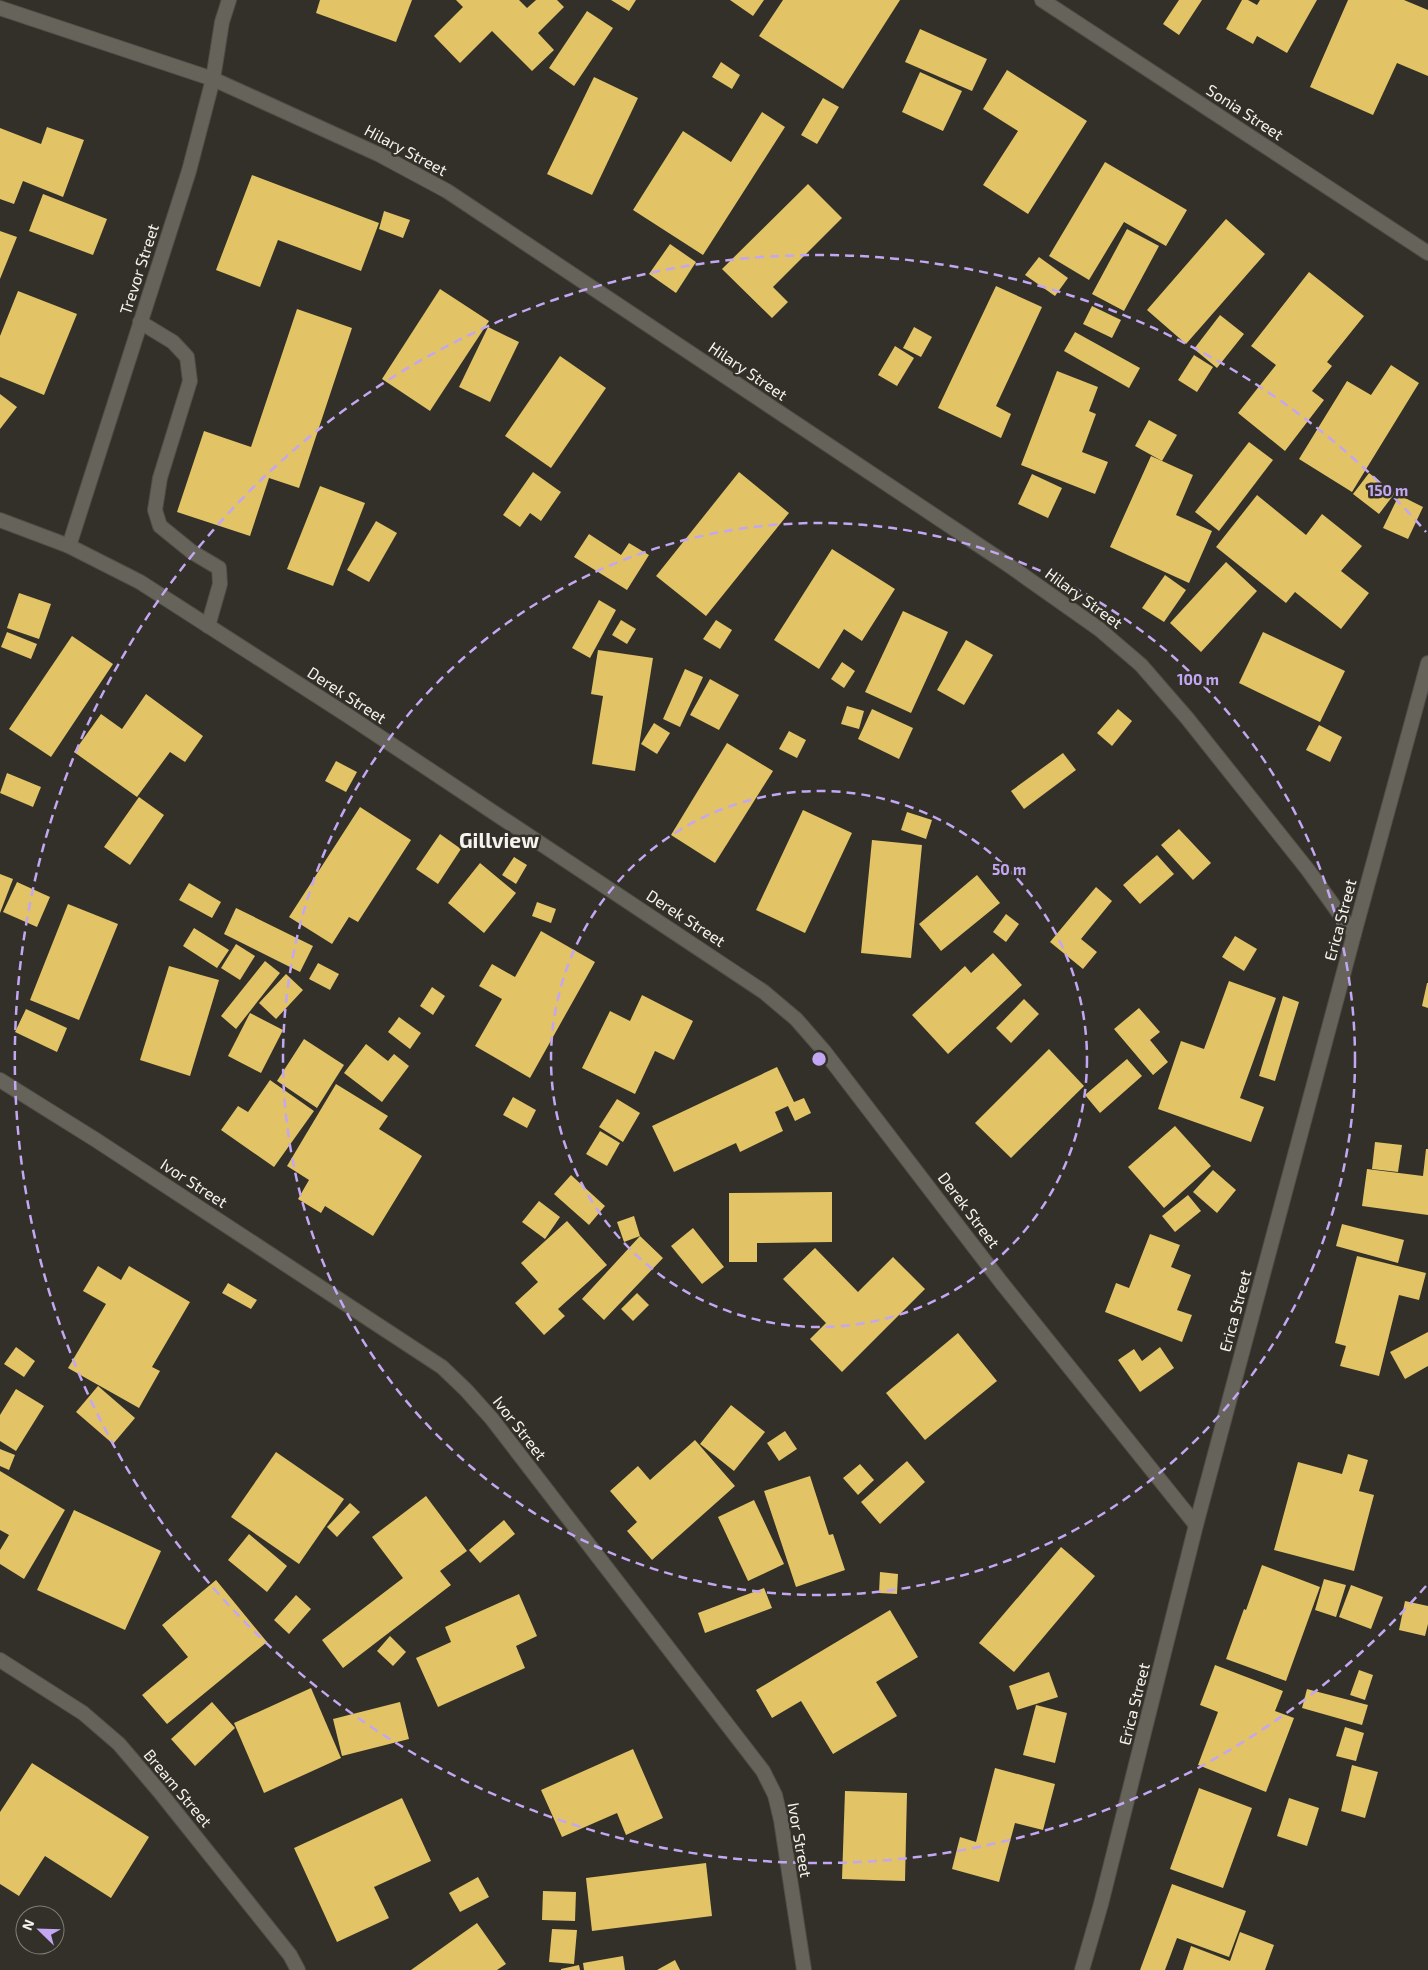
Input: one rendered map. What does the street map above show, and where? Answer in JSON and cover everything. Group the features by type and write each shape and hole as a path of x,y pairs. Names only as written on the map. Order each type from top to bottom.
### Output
{"street":[{"name":"Trevor Street","path":"69,546 189,171 213,80 222,22 229,0"},
{"name":"Sonia Street","path":"1042,0 1428,253"},
{"name":"Hilary Street","path":"0,8 213,80 380,155 447,192 999,559 1099,629 1142,665 1187,718 1308,870 1354,934"},
{"path":"140,322 173,342 187,357 190,381 160,478 155,510 160,526 192,552 219,568 220,584 208,626"},
{"name":"Derek Street","path":"0,520 69,546 140,582 713,956 764,992 796,1019 824,1052 1001,1282 1196,1525"},
{"name":"Erica Street","path":"1082,1970 1101,1904 1196,1525 1428,663"},
{"name":"Ivor Street","path":"0,1080 434,1362 466,1390 492,1419 763,1771 774,1795 781,1820 804,1970"},
{"name":"Bream Street","path":"0,1660 83,1713 119,1744 224,1871 290,1955 298,1970"}],"building":[{"path":"320,0 412,0 396,42 316,13"},
{"path":"456,0 519,0 527,8 536,0 557,0 564,7 538,33 554,50 532,71 492,31 460,63 434,36 463,7"},
{"path":"611,0 636,0 629,11"},
{"path":"730,0 764,0 753,16"},
{"path":"783,0 900,0 843,89 759,36"},
{"path":"1179,0 1202,0 1179,35 1163,24"},
{"path":"1242,0 1248,0 1257,5 1260,0 1317,0 1287,53 1257,36 1253,44 1226,29"},
{"path":"1348,0 1404,0 1428,10 1428,76 1397,63 1373,115 1310,87"},
{"path":"587,11 613,28 574,86 549,68"},
{"path":"920,29 987,59 972,91 905,62"},
{"path":"721,62 740,75 732,89 712,77"},
{"path":"1007,70 1087,121 1028,214 983,185 1018,131 983,109"},
{"path":"920,72 962,91 943,131 902,112"},
{"path":"594,77 638,98 592,195 547,174"},
{"path":"823,98 839,107 817,144 801,135"},
{"path":"762,112 785,127 703,255 633,210 683,131 731,162"},
{"path":"47,127 84,140 63,197 23,181 14,204 0,199 0,128 41,144"},
{"path":"1105,162 1187,210 1166,246 1124,222 1089,280 1049,256"},
{"path":"252,175 379,223 361,271 278,240 260,287 216,270"},
{"path":"808,184 842,218 773,287 788,302 772,318 722,269"},
{"path":"43,194 107,219 93,255 29,231"},
{"path":"384,211 410,220 403,238 379,229"},
{"path":"1226,219 1265,254 1186,344 1147,310"},
{"path":"1127,229 1159,246 1124,311 1092,294"},
{"path":"0,231 17,237 0,279"},
{"path":"670,244 696,262 676,293 649,274"},
{"path":"1039,257 1068,278 1055,296 1025,275"},
{"path":"1309,272 1364,316 1327,362 1332,366 1312,391 1324,400 1285,451 1238,413 1276,365 1251,346"},
{"path":"996,286 1042,307 996,406 1011,414 1001,438 938,408"},
{"path":"440,289 489,321 430,411 382,379"},
{"path":"18,291 77,314 44,395 0,377 0,336"},
{"path":"1092,306 1121,320 1112,338 1083,324"},
{"path":"297,309 352,328 299,488 269,478 250,536 177,512 204,431 251,447"},
{"path":"1220,315 1244,334 1217,368 1194,349"},
{"path":"488,327 519,342 490,402 459,387"},
{"path":"914,327 932,337 921,357 903,348"},
{"path":"1075,332 1140,368 1129,388 1064,351"},
{"path":"895,346 914,358 897,386 878,375"},
{"path":"1194,355 1213,367 1197,392 1178,380"},
{"path":"560,356 606,388 551,468 505,436"},
{"path":"1391,365 1419,383 1352,492 1299,459 1347,381 1371,395"},
{"path":"1057,371 1098,387 1089,411 1096,414 1082,452 1108,462 1095,494 1021,465"},
{"path":"0,394 17,407 0,429"},
{"path":"1149,420 1177,435 1162,461 1135,446"},
{"path":"1249,442 1273,460 1219,531 1195,512"},
{"path":"1151,456 1193,475 1176,515 1212,531 1189,583 1110,547"},
{"path":"533,472 561,492 541,521 530,513 520,527 503,515"},
{"path":"739,472 789,513 706,616 656,576"},
{"path":"1369,473 1395,493 1379,514 1353,494"},
{"path":"1032,474 1062,488 1048,518 1018,504"},
{"path":"320,486 365,503 333,586 287,569"},
{"path":"1257,495 1306,535 1322,514 1362,546 1341,571 1369,593 1341,629 1295,592 1286,603 1216,547"},
{"path":"1399,495 1423,507 1408,539 1383,528"},
{"path":"376,521 397,533 369,582 347,570"},
{"path":"589,534 621,555 629,543 649,555 627,590 574,557"},
{"path":"832,549 895,589 862,641 844,629 819,669 774,640"},
{"path":"1226,562 1257,591 1201,652 1170,623"},
{"path":"1165,575 1186,590 1164,622 1142,608"},
{"path":"19,593 51,604 39,639 7,628"},
{"path":"599,600 616,610 590,658 572,648"},
{"path":"903,611 948,632 911,713 865,692"},
{"path":"621,620 636,629 627,644 612,635"},
{"path":"716,620 732,630 720,649 703,639"},
{"path":"7,632 37,644 31,659 1,647"},
{"path":"1263,632 1345,671 1320,722 1239,683"},
{"path":"72,636 113,664 51,757 9,729"},
{"path":"966,640 993,655 964,705 937,690"},
{"path":"598,650 653,658 635,771 592,764 603,696 591,694"},
{"path":"842,662 855,671 844,688 831,679"},
{"path":"685,669 703,677 680,727 663,719"},
{"path":"710,679 739,695 719,730 690,715"},
{"path":"146,694 203,736 185,762 170,752 137,797 74,752 101,714 122,729"},
{"path":"847,706 864,711 859,729 841,724"},
{"path":"872,709 913,728 899,759 858,739"},
{"path":"1118,709 1132,721 1112,746 1097,733"},
{"path":"654,723 670,733 657,754 641,744"},
{"path":"1319,725 1342,737 1330,762 1306,750"},
{"path":"789,731 806,740 797,758 779,749"},
{"path":"727,743 773,771 715,863 671,835"},
{"path":"1063,753 1076,770 1024,809 1011,791"},
{"path":"336,761 357,772 346,792 325,781"},
{"path":"7,773 41,787 33,807 0,793"},
{"path":"139,797 164,815 130,865 104,847"},
{"path":"360,807 411,840 358,922 349,917 332,944 289,917"},
{"path":"803,810 852,833 805,933 756,910"},
{"path":"907,812 932,820 926,839 901,830"},
{"path":"1179,829 1211,863 1193,880 1161,845"},
{"path":"440,834 461,849 438,884 416,869"},
{"path":"872,840 922,845 911,958 861,953"},
{"path":"1157,855 1174,874 1140,904 1123,885"},
{"path":"514,857 527,865 516,884 502,875"},
{"path":"480,863 516,893 484,933 448,903"},
{"path":"0,874 13,879 0,913"},
{"path":"977,875 1000,903 941,951 919,924"},
{"path":"17,882 50,897 37,927 3,912"},
{"path":"189,883 221,902 212,918 179,900"},
{"path":"1096,887 1112,901 1081,939 1097,952 1083,969 1050,942"},
{"path":"537,902 556,909 551,923 532,916"},
{"path":"68,904 118,924 79,1020 30,1000"},
{"path":"236,908 313,946 300,972 224,934"},
{"path":"1006,914 1019,924 1006,942 993,932"},
{"path":"194,928 229,950 217,968 183,946"},
{"path":"541,931 595,962 530,1078 475,1046 502,999 479,986 492,964 515,977"},
{"path":"1235,936 1257,949 1244,971 1222,957"},
{"path":"236,944 255,956 240,980 221,968"},
{"path":"993,953 1022,985 948,1054 912,1015 965,966 971,973"},
{"path":"265,961 280,973 236,1029 221,1016"},
{"path":"318,963 339,974 330,990 309,979"},
{"path":"169,966 219,980 190,1076 140,1060"},
{"path":"286,974 303,990 276,1019 259,1003"},
{"path":"1229,981 1276,998 1240,1098 1264,1107 1251,1142 1158,1109 1181,1041 1204,1049"},
{"path":"1428,983 1428,1008 1422,1006"},
{"path":"432,987 445,996 433,1015 420,1006"},
{"path":"642,995 693,1021 674,1060 655,1051 635,1094 582,1068 610,1011 630,1021"},
{"path":"1283,996 1299,1002 1275,1081 1259,1076"},
{"path":"1024,999 1039,1014 1011,1043 996,1028"},
{"path":"1139,1008 1160,1032 1150,1040 1168,1062 1153,1075 1114,1029"},
{"path":"26,1009 67,1028 57,1052 15,1032"},
{"path":"250,1013 283,1030 261,1073 228,1056"},
{"path":"399,1017 421,1033 410,1049 388,1032"},
{"path":"304,1039 344,1065 317,1108 277,1081"},
{"path":"366,1044 388,1061 394,1054 409,1066 382,1102 344,1073"},
{"path":"1049,1049 1084,1086 1011,1158 975,1123"},
{"path":"1127,1059 1142,1076 1100,1113 1085,1095"},
{"path":"777,1067 794,1102 804,1098 811,1113 795,1121 788,1106 775,1112 783,1131 740,1152 736,1143 674,1172 652,1126"},
{"path":"270,1080 314,1111 274,1167 221,1130 238,1106 248,1112"},
{"path":"336,1084 388,1116 379,1129 422,1156 373,1236 325,1206 321,1213 298,1199 309,1180 287,1166"},
{"path":"513,1097 536,1110 527,1128 503,1115"},
{"path":"617,1099 640,1113 623,1142 599,1127"},
{"path":"1175,1126 1211,1166 1164,1208 1128,1167"},
{"path":"600,1131 620,1143 607,1166 586,1154"},
{"path":"1375,1142 1402,1145 1398,1172 1372,1169"},
{"path":"1426,1149 1428,1149 1428,1215 1362,1206 1367,1169 1423,1176"},
{"path":"1213,1170 1236,1190 1217,1213 1193,1192"},
{"path":"571,1175 605,1206 589,1225 554,1194"},
{"path":"832,1192 832,1242 757,1243 757,1262 729,1262 729,1193"},
{"path":"1188,1195 1201,1211 1175,1232 1162,1216"},
{"path":"539,1201 560,1217 545,1239 522,1222"},
{"path":"634,1216 640,1236 624,1242 617,1222"},
{"path":"567,1221 607,1265 558,1309 565,1316 544,1335 515,1303 538,1282 521,1263"},
{"path":"1342,1224 1404,1240 1398,1263 1336,1246"},
{"path":"693,1228 724,1267 702,1284 671,1246"},
{"path":"1150,1234 1180,1245 1171,1267 1191,1275 1177,1310 1192,1315 1182,1342 1105,1312 1116,1283 1129,1288"},
{"path":"640,1236 663,1258 604,1320 582,1299"},
{"path":"815,1248 858,1292 893,1257 925,1289 842,1372 810,1339 826,1323 783,1279"},
{"path":"1357,1256 1426,1273 1419,1300 1399,1295 1379,1376 1340,1366 1346,1346 1335,1343"},
{"path":"98,1266 121,1280 129,1266 190,1302 152,1367 160,1371 139,1408 68,1368 106,1304 83,1291"},
{"path":"228,1283 257,1300 251,1309 222,1293"},
{"path":"637,1293 649,1305 633,1321 621,1309"},
{"path":"1428,1332 1428,1366 1405,1379 1390,1352"},
{"path":"958,1333 997,1381 925,1440 886,1393"},
{"path":"16,1347 35,1361 24,1377 4,1364"},
{"path":"1160,1347 1174,1368 1140,1392 1118,1360 1134,1349 1142,1361"},
{"path":"98,1386 135,1418 113,1444 76,1412"},
{"path":"16,1389 44,1406 16,1451 0,1441 0,1415"},
{"path":"731,1405 765,1432 734,1471 700,1444"},
{"path":"785,1431 797,1449 779,1461 767,1443"},
{"path":"695,1440 735,1486 652,1560 627,1531 637,1522 610,1491 638,1466 650,1480"},
{"path":"0,1449 15,1455 9,1470 0,1466"},
{"path":"276,1452 344,1499 299,1564 231,1517"},
{"path":"1348,1454 1368,1460 1359,1491 1374,1495 1354,1571 1274,1550 1298,1462 1342,1474"},
{"path":"907,1461 925,1482 880,1524 861,1502"},
{"path":"860,1464 874,1480 858,1495 843,1478"},
{"path":"0,1471 65,1510 24,1579 0,1564 0,1550 9,1535 0,1530"},
{"path":"810,1476 829,1535 833,1534 845,1570 796,1587 764,1491"},
{"path":"426,1496 467,1551 440,1571 451,1585 343,1668 322,1640 403,1578 372,1537"},
{"path":"754,1500 784,1564 748,1581 718,1517"},
{"path":"350,1503 360,1512 337,1537 327,1527"},
{"path":"74,1510 161,1551 125,1630 37,1590"},
{"path":"504,1520 515,1534 480,1563 469,1550"},
{"path":"249,1534 287,1566 267,1592 228,1560"},
{"path":"1061,1547 1095,1576 1014,1672 979,1643"},
{"path":"1262,1565 1320,1587 1286,1681 1226,1659"},
{"path":"880,1572 898,1574 897,1594 879,1593"},
{"path":"1324,1579 1346,1585 1336,1617 1315,1610"},
{"path":"216,1580 267,1642 167,1724 142,1695 188,1657 162,1625"},
{"path":"1351,1585 1383,1597 1371,1629 1339,1617"},
{"path":"764,1588 772,1608 705,1633 698,1613"},
{"path":"519,1594 537,1636 516,1646 525,1668 438,1707 416,1658 451,1642 445,1627"},
{"path":"296,1595 311,1609 289,1634 274,1620"},
{"path":"1405,1601 1428,1606 1428,1624 1425,1636 1399,1630"},
{"path":"890,1610 918,1657 876,1682 897,1716 833,1754 801,1701 772,1718 756,1690"},
{"path":"390,1636 406,1652 393,1666 377,1651"},
{"path":"1215,1665 1283,1691 1275,1711 1294,1718 1266,1792 1198,1765 1218,1712 1200,1705"},
{"path":"1359,1670 1373,1675 1365,1700 1350,1695"},
{"path":"1049,1672 1058,1697 1017,1710 1009,1686"},
{"path":"311,1688 341,1758 264,1793 234,1723"},
{"path":"1307,1689 1368,1705 1362,1725 1302,1708"},
{"path":"212,1702 235,1728 195,1766 171,1739"},
{"path":"400,1702 409,1739 342,1756 333,1719"},
{"path":"1036,1705 1067,1713 1055,1763 1023,1755"},
{"path":"1345,1727 1364,1733 1356,1761 1336,1756"},
{"path":"633,1749 663,1818 626,1835 617,1813 562,1837 541,1790"},
{"path":"32,1763 149,1837 111,1898 45,1856 19,1896 0,1884 0,1812"},
{"path":"1352,1765 1378,1772 1365,1818 1341,1811"},
{"path":"995,1768 1055,1784 1043,1830 1015,1823 999,1882 952,1869 960,1837 976,1842"},
{"path":"1199,1788 1252,1808 1223,1888 1170,1869"},
{"path":"845,1791 907,1793 905,1881 842,1879"},
{"path":"402,1798 431,1861 374,1887 389,1918 337,1942 294,1848"},
{"path":"1289,1798 1319,1808 1307,1846 1277,1836"},
{"path":"706,1863 712,1916 592,1931 586,1878"},
{"path":"478,1877 489,1897 460,1912 449,1893"},
{"path":"1172,1884 1246,1911 1229,1957 1177,1938 1165,1970 1140,1970"},
{"path":"543,1891 576,1892 575,1921 542,1920"},
{"path":"477,1923 506,1964 497,1970 411,1970"},
{"path":"552,1929 577,1930 574,1964 549,1962"},
{"path":"1240,1932 1274,1945 1265,1970 1183,1970 1191,1946 1230,1961"},
{"path":"623,1956 625,1970 584,1970 583,1963"},
{"path":"675,1960 680,1970 657,1970"},
{"path":"579,1965 580,1970 561,1970 561,1969"}],"district":[{"name":"Gillview","path":"499,841"}]}
